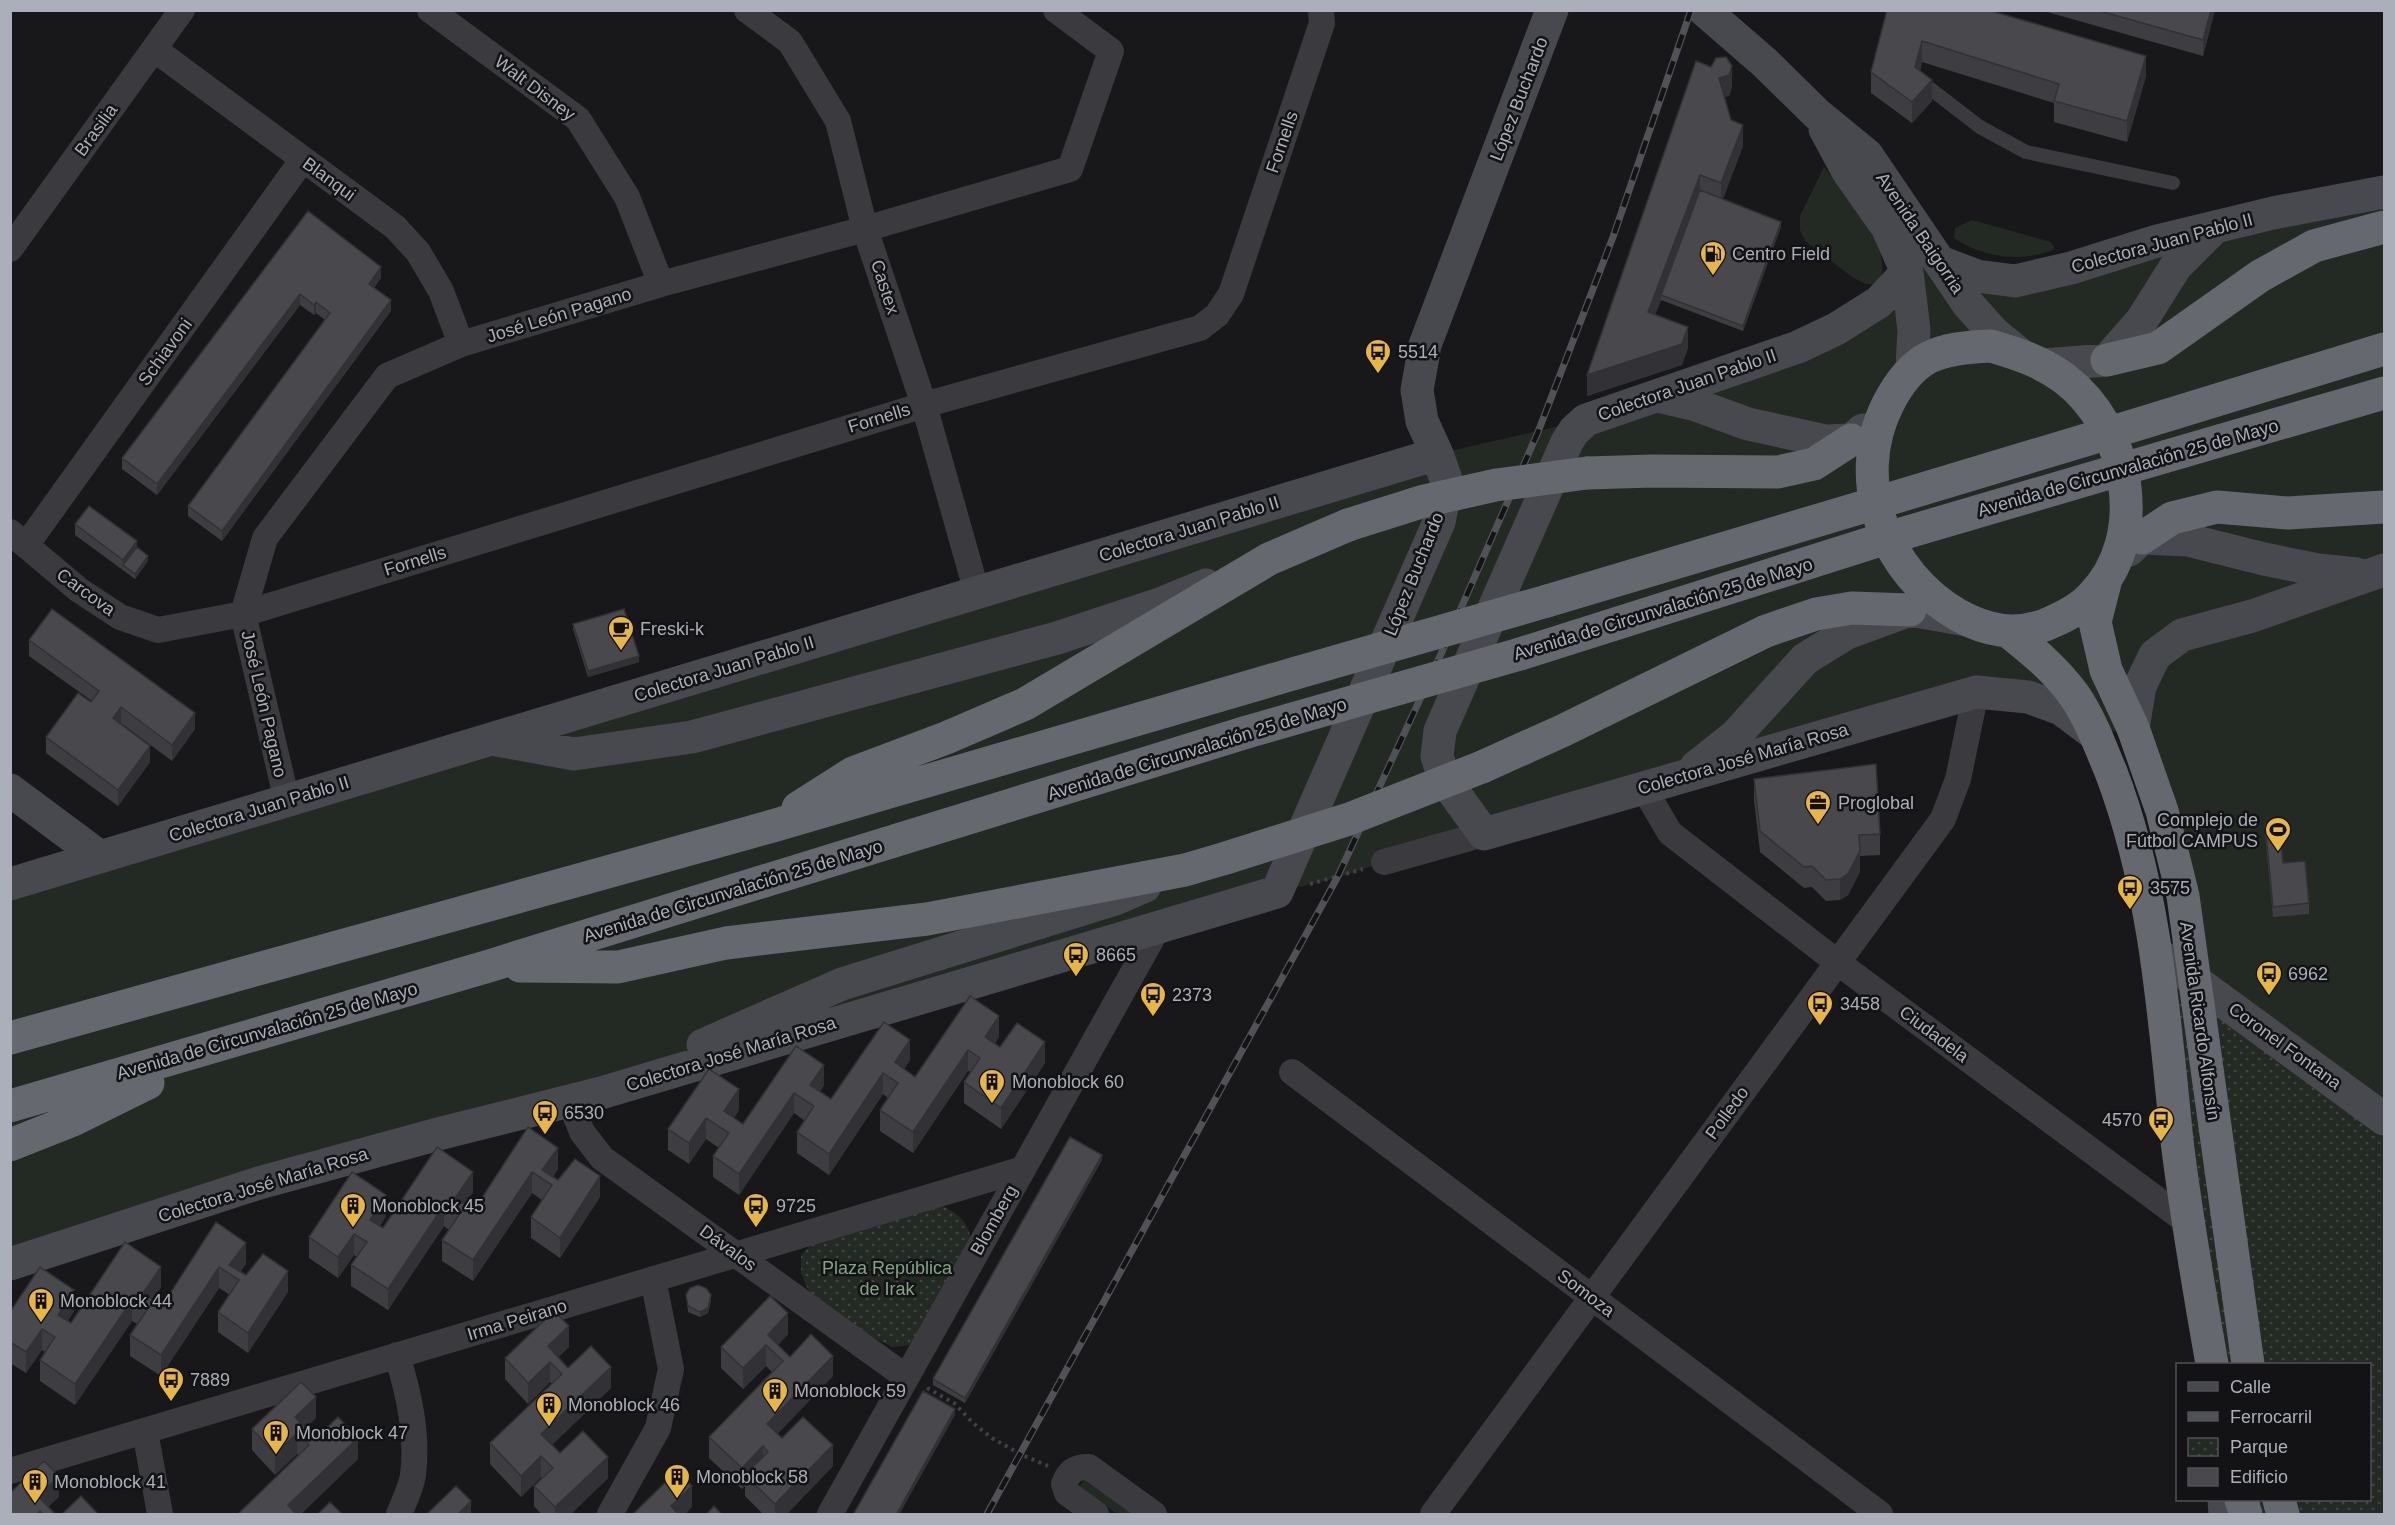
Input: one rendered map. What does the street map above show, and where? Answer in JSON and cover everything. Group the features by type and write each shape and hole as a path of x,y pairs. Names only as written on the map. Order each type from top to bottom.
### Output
{"highway":[{"path":"2107,360 2158,348 2260,276 2314,246 2384,227"},
{"name":"Avenida Ricardo Alfonsín","path":"1912,367 1934,354 1959,347 1991,346 2033,360 2066,380 2084,397 2100,417 2115,447 2125,488 2126,514 2122,539 2095,622 2106,670 2133,728 2162,811 2183,896 2248,1363"},
{"name":"Avenida de Circunvalación 25 de Mayo","path":"10,1038 769,827 1547,601 2385,349"},
{"path":"1912,367 1897,388 1885,411 1876,438 1873,465 1874,492 1879,519 1890,545 1922,589 1943,606 1967,620 2009,632 2035,628 2061,619 2085,603 2110,573"},
{"name":"Avenida de Circunvalación 25 de Mayo","path":"10,1106 489,966 1247,732 1520,654 1874,542 2385,393"},
{"path":"769,827 853,773 946,738 1025,704 1269,559 1348,525 1424,501 1496,485 1587,473 1778,472 1814,464 1851,440"},
{"path":"2142,538 2172,518 2217,507 2288,513 2385,507"},
{"path":"489,966 618,967 726,943 927,919 1185,870 1349,819 1482,767 1562,731 1767,631 1816,614 1852,609 1910,610"},
{"name":"Avenida Ricardo Alfonsín","path":"2009,632 2044,660 2074,695 2096,735 2124,805 2143,879 2157,953 2186,1221 2212,1363"},
{"path":"10,1013 102,1012"},
{"path":"10,1145 73,1120 224,1045"}],"main road":[{"name":"López Buchardo","path":"1277,892 1439,522 1447,482 1422,421 1417,390 1425,345 1552,10"},
{"name":"Avenida Baigorria","path":"1704,10 1764,62 1817,114 1867,155 1968,304 1995,333 2033,360"},
{"name":"Avenida Baigorria","path":"1817,114 1847,170 1887,227 1907,272 1914,330 1912,367"},
{"name":"Colectora Juan Pablo II","path":"1940,262 1977,276 2015,281 2071,268 2157,241 2273,213 2385,192"},
{"path":"2033,360 2107,360 2142,320 2176,266 2214,228"},
{"name":"Colectora Juan Pablo II","path":"1484,834 1444,778 1437,756 1440,731 1567,442 1574,431 1586,420 1798,347 1836,329 1879,302 1907,272"},
{"path":"1658,396 1696,405 1748,424 1826,441 1851,440 1885,411"},
{"name":"Colectora Juan Pablo II","path":"10,884 1437,454"},
{"path":"2110,573 2142,538 2188,540 2318,570 2375,572"},
{"path":"490,739 574,754 692,737 1057,638 1160,604 1269,559"},
{"path":"2133,728 2140,686 2155,654 2182,635 2252,616 2375,572"},
{"path":"1686,776 1735,736 1804,659 1847,633 1910,610 1967,620"},
{"name":"Colectora José María Rosa","path":"1484,834 1976,692 2028,697 2061,709 2096,735"},
{"path":"10,790 100,857"},
{"path":"601,1093 719,1037 842,984 1115,899 1185,870"},
{"name":"Colectora José María Rosa","path":"10,1264 259,1183 442,1133 570,1102 1277,892"},
{"name":"Coronel Fontana","path":"2157,953 2385,1119"}],"street":[{"name":"Brasilia","path":"10,249 182,10"},
{"name":"Walt Disney","path":"430,10 578,118 627,196 661,284"},
{"name":"Castex","path":"747,10 790,42 838,121 865,229 924,405 977,593"},
{"name":"José León Pagano","path":"287,801 243,614 265,538 387,376 461,344 661,284 865,229 1070,169 1111,51 1056,10"},
{"name":"Fornells","path":"243,614 924,405 1200,328 1217,315 1231,294 1322,16"},
{"name":"Blanqui","path":"154,49 395,227 418,252 441,291 461,344"},
{"name":"Schiavoni","path":"19,538 303,159"},
{"name":"Carcova","path":"19,538 79,590 120,617 158,630 243,614"},
{"name":"Polledo","path":"1433,1515 1943,819 1958,779 1976,692"},
{"name":"Ciudadela","path":"1642,787 1670,833 1837,962 2186,1221"},
{"name":"Colectora José María Rosa","path":"1384,862 1484,834"},
{"name":"Blomberg","path":"830,1515 1160,926"},
{"name":"Somoza","path":"1292,1072 1880,1515"},
{"name":"Dávalos","path":"570,1102 582,1132 602,1158 906,1377"},
{"name":"Irma Peirano","path":"10,1471 734,1253 1023,1169"},
{"path":"610,1515 658,1428 671,1369 652,1279"},
{"path":"397,1355 404,1377 414,1429 413,1477 399,1515"},
{"path":"145,1431 160,1515"},
{"path":"1096,1515 1067,1493 1064,1484 1068,1474 1078,1467 1089,1467 1154,1515"}],"lane":[{"path":"1928,87 1980,127 2026,152 2174,183"}],"path":[{"path":"906,1377 954,1403 973,1423 992,1438 1020,1454 1068,1474"}],"green space":[{"path":"1824,167 1855,207 1874,239 1880,255 1882,270 1879,284 1866,284 1852,277 1805,241 1800,230 1800,216"},
{"path":"2384,192 2384,1119 2195,982 2133,728 2096,735 1976,692 1384,862 1337,878 1277,892 11,1264 11,884 1437,454 1586,420 1798,347 1907,272 1923,267 1977,276"},
{"path":"1972,220 2051,242 2055,249 2016,257 1978,250 1954,238 1955,228"},
{"path":"2157,953 2384,1119 2384,1514 2225,1514 2224,1501 2371,1501 2371,1363 2212,1363"},
{"name":"Plaza República de Irak","path":"941,1206 963,1220 972,1244 911,1345 893,1347 859,1331 810,1294 801,1273 801,1256 813,1242"},
{"path":"1086,1477 1139,1514 1117,1514 1079,1487"}],"building":[{"path":"1887,10 1988,10 2146,56 2127,121 2054,101 2059,84 1922,41 1915,67 1932,80 1912,102 1871,72"},
{"path":"2096,10 2211,10 2203,40"},
{"path":"1726,57 1732,66 1729,75 1719,78 1731,120 1743,125 1721,183 1700,175 1648,312 1688,327 1682,344 1587,375 1696,61 1711,67 1716,58"},
{"path":"1700,190 1781,222 1743,326 1661,295"},
{"path":"308,211 381,267 369,284 391,300 222,531 188,506 330,313 316,302 314,305 300,294 157,484 122,458"},
{"path":"89,506 137,541 123,560 75,524"},
{"path":"137,547 148,556 135,574 123,565"},
{"path":"52,609 195,713 172,745 121,707 113,718 150,746 118,790 46,737 78,693 91,702 99,691 29,640"},
{"path":"624,609 639,656 588,671 573,624"},
{"name":"Proglobal","path":"1876,764 1880,834 1859,835 1860,851 1848,874 1840,879 1826,880 1812,866 1804,867 1760,831 1754,779"},
{"path":"2279,822 2283,863 2305,861 2309,903 2273,907 2265,824"},
{"path":"970,996 999,1016 985,1037 1000,1047 1017,1023 1045,1042 1001,1108 964,1082 980,1058 968,1050 913,1132 880,1110 898,1083 883,1073 829,1154 797,1132 814,1106 794,1093 739,1174 713,1156 729,1133 706,1118 689,1143 668,1129 709,1069 739,1089 724,1111 743,1124 796,1046 824,1065 810,1085 831,1099 884,1022 910,1040 895,1062 915,1077"},
{"path":"528,1127 558,1148 542,1170 558,1180 575,1159 600,1176 560,1238 531,1217 552,1185 532,1172 473,1260 442,1240 459,1215 444,1205 388,1289 351,1265 367,1242 354,1234 338,1257 309,1237 352,1172 386,1195 370,1220 383,1228 437,1147 473,1172 455,1198 474,1210"},
{"path":"1070,1137 1102,1155 965,1398 933,1379"},
{"path":"216,1222 246,1243 229,1265 246,1275 263,1254 288,1271 248,1333 218,1312 239,1280 219,1267 161,1355 130,1335 147,1310 132,1300 75,1384 40,1360 55,1337 42,1329 26,1352 10,1342 10,1312 40,1267 74,1290 58,1315 71,1323 125,1242 161,1267 143,1293 162,1306"},
{"path":"698,1285 706,1288 711,1295 708,1308 700,1312 688,1306 686,1295 690,1288"},
{"path":"770,1296 788,1313 768,1335 790,1357 811,1334 833,1356 767,1424 782,1438 803,1417 833,1445 775,1504 745,1475 768,1452 763,1446 742,1468 709,1437 783,1361 766,1345 743,1368 721,1347"},
{"path":"554,1311 569,1326 548,1346 568,1368 591,1346 611,1367 541,1434 560,1453 583,1431 608,1457 555,1507 534,1486 553,1468 541,1456 521,1476 490,1443 562,1374 550,1362 528,1383 505,1358"},
{"path":"301,1382 316,1397 295,1417 316,1438 338,1417 358,1438 288,1505 297,1515 237,1515 309,1445 297,1433 275,1454 252,1429"},
{"path":"923,1391 955,1409 896,1515 853,1515"},
{"path":"44,1461 59,1476 38,1496 56,1515 44,1515 40,1511 37,1515 10,1515 10,1493"},
{"path":"677,1471 692,1486 671,1506 679,1515 632,1515"},
{"path":"456,1486 471,1501 457,1515 426,1515"},
{"path":"81,1496 99,1515 61,1515"},
{"path":"330,1502 343,1515 317,1515"},
{"path":"714,1506 722,1515 706,1515"}],"railway":[{"path":"987,1514 1337,878 1441,654 1538,432 1613,237 1691,10"}],"place":[{"name":"Centro Field","path":"1713,277"},
{"name":"5514","path":"1378,375"},
{"name":"Freski-k","path":"621,652"},
{"name":"Proglobal","path":"1818,826"},
{"name":"Complejo de Fútbol CAMPUS","path":"2278,853"},
{"name":"3575","path":"2130,911"},
{"name":"8665","path":"1076,978"},
{"name":"6962","path":"2269,997"},
{"name":"2373","path":"1153,1018"},
{"name":"3458","path":"1820,1027"},
{"name":"Monoblock 60","path":"992,1105"},
{"name":"6530","path":"545,1136"},
{"name":"4570","path":"2161,1143"},
{"name":"Monoblock 45","path":"353,1229"},
{"name":"9725","path":"756,1229"},
{"name":"Monoblock 44","path":"41,1324"},
{"name":"7889","path":"171,1403"},
{"name":"Monoblock 59","path":"775,1414"},
{"name":"Monoblock 46","path":"549,1428"},
{"name":"Monoblock 47","path":"276,1456"},
{"name":"Monoblock 58","path":"677,1500"},
{"name":"Monoblock 41","path":"35,1505"}]}
